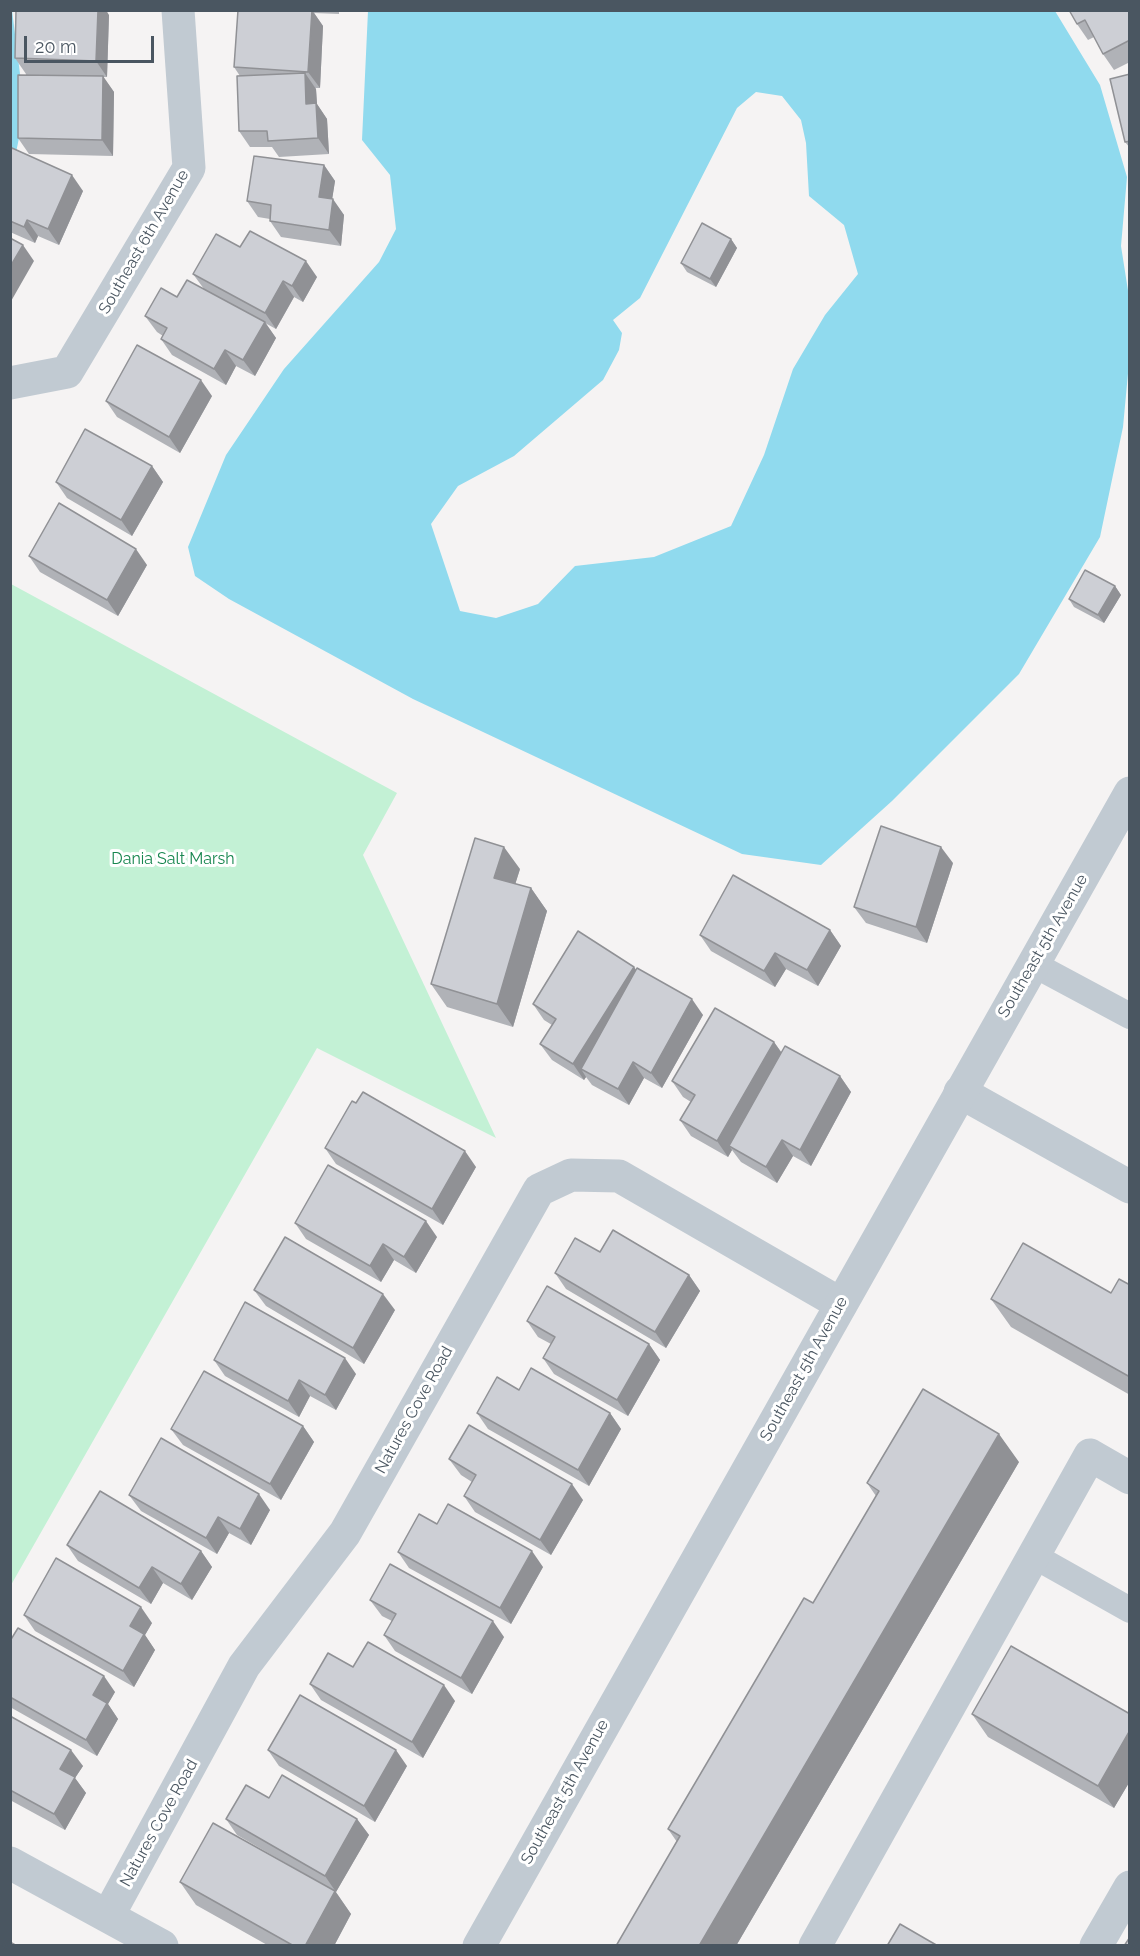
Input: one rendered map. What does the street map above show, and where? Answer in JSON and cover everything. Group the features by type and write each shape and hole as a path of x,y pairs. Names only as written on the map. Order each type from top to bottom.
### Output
{"street":[{"name":"Southeast 6th Avenue","path":"10,383 67,372 189,168 178,10"},
{"name":"Southeast 5th Avenue","path":"479,1946 1130,793"},
{"path":"960,1092 1130,1187"},
{"name":"Natures Cove Road","path":"108,1916 244,1666 345,1533 539,1190 571,1175 619,1176 841,1304"},
{"path":"815,1946 1090,1455 1130,1478"},
{"path":"10,1863 162,1946"},
{"path":"1096,1946 1130,1887"}],"lane":[{"path":"1033,964 1130,1016"},
{"path":"1034,1556 1130,1610"}],"green space":[{"name":"Dania Salt Marsh","path":"11,584 397,793 363,855 496,1138 317,1048 11,1585"}],"water":[{"path":"12,10 21,82 19,138 11,177"},
{"path":"368,11 1055,11 1100,85 1127,177 1121,246 1129,297 1130,352 1123,427 1100,537 1019,674 892,801 821,865 742,854 413,699 229,599 195,576 188,547 226,455 284,369 379,262 396,229 390,175 362,140","holes":["756,92 782,96 801,120 806,143 809,196 844,225 858,274 825,315 793,369 764,455 731,526 654,557 575,566 538,604 496,618 460,611 431,524 458,486 514,456 603,380 619,350 622,333 613,320 640,298 737,108"]}],"building":[{"path":"16,10 98,10 96,61 15,58"},
{"path":"238,10 312,10 308,72 234,67"},
{"path":"1069,10 1130,10 1130,40 1103,54 1085,20 1077,24"},
{"path":"305,73 306,104 316,103 318,138 268,141 267,131 239,131 237,76"},
{"path":"1130,74 1130,141 1125,142 1110,79"},
{"path":"18,75 103,76 102,140 18,138"},
{"path":"12,148 72,175 48,229 27,220 24,227 10,221 10,151"},
{"path":"254,156 324,165 319,197 333,199 329,230 270,221 271,205 247,201"},
{"path":"702,223 731,239 710,279 681,263"},
{"path":"250,231 306,261 292,286 283,281 265,313 193,274 216,234 240,247"},
{"path":"10,238 23,245 10,267"},
{"path":"187,280 265,322 243,360 225,350 214,369 161,339 167,328 145,316 161,288 177,297"},
{"path":"137,345 201,380 169,437 106,401"},
{"path":"85,429 152,466 121,520 56,482"},
{"path":"59,503 136,549 107,600 29,556"},
{"path":"1085,570 1115,586 1098,615 1069,599"},
{"path":"881,826 941,847 916,927 854,907"},
{"path":"475,838 504,847 494,878 531,888 497,1004 431,984"},
{"path":"733,875 830,930 807,970 775,953 764,971 700,935"},
{"path":"578,931 634,967 573,1064 540,1044 556,1019 533,1004"},
{"path":"637,968 692,999 651,1073 633,1062 618,1089 581,1069"},
{"path":"715,1008 774,1042 717,1141 680,1120 695,1095 672,1081"},
{"path":"785,1046 840,1076 800,1150 782,1140 766,1167 729,1146"},
{"path":"363,1092 465,1151 432,1209 325,1148 352,1101 356,1103"},
{"path":"328,1165 426,1221 404,1257 383,1244 370,1266 295,1223"},
{"path":"613,1230 689,1275 655,1332 555,1273 575,1238 600,1252"},
{"path":"285,1237 383,1294 353,1348 254,1290"},
{"path":"1023,1243 1111,1293 1119,1279 1130,1285 1130,1377 991,1299"},
{"path":"547,1286 649,1344 617,1400 543,1358 555,1337 527,1321"},
{"path":"245,1302 345,1358 325,1395 299,1380 288,1401 214,1360"},
{"path":"531,1368 610,1413 578,1470 477,1413 497,1377 519,1390"},
{"path":"204,1371 303,1426 270,1484 171,1429"},
{"path":"923,1389 999,1434 699,1946 616,1946 680,1836 668,1829 804,1598 813,1603 879,1491 867,1483"},
{"path":"469,1425 572,1484 540,1540 464,1496 476,1475 449,1459"},
{"path":"161,1438 259,1494 240,1529 218,1517 206,1538 129,1495"},
{"path":"100,1491 201,1551 181,1584 152,1567 139,1588 67,1545"},
{"path":"448,1504 532,1551 500,1608 398,1552 419,1514 437,1524"},
{"path":"56,1558 141,1607 130,1626 144,1634 123,1671 24,1615"},
{"path":"390,1564 493,1621 461,1678 384,1635 396,1614 370,1600"},
{"path":"18,1628 104,1676 93,1695 107,1703 86,1740 10,1697 10,1641"},
{"path":"368,1642 444,1685 412,1742 310,1684 328,1653 353,1667"},
{"path":"1011,1646 1130,1714 1130,1730 1098,1786 972,1714"},
{"path":"300,1695 396,1750 364,1806 268,1750"},
{"path":"10,1716 71,1750 60,1769 75,1777 54,1814 10,1790"},
{"path":"282,1775 357,1819 325,1876 226,1819 246,1785 269,1798"},
{"path":"213,1823 335,1891 305,1946 294,1946 180,1882"},
{"path":"900,1924 938,1946 887,1946"},
{"path":"1130,1937 1130,1946 1124,1946"}]}
